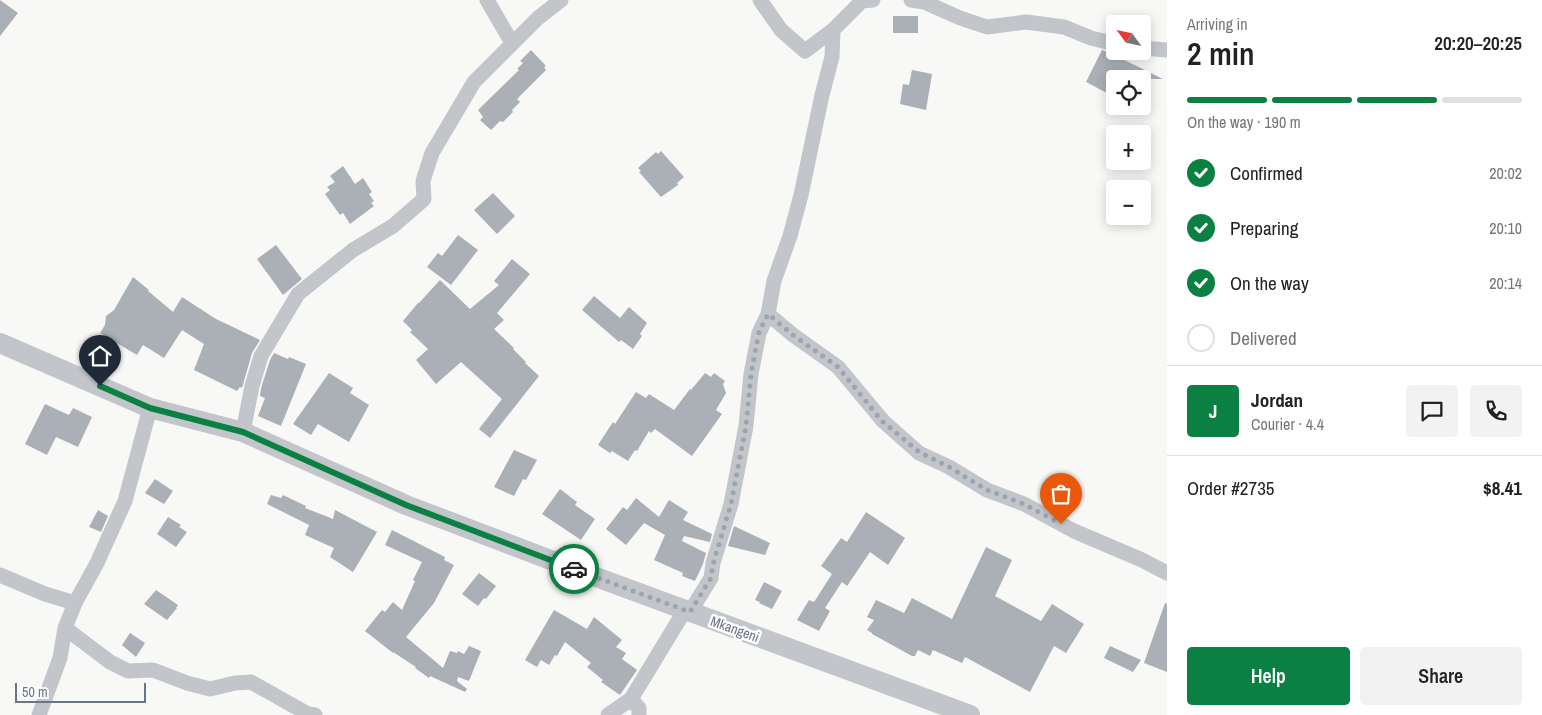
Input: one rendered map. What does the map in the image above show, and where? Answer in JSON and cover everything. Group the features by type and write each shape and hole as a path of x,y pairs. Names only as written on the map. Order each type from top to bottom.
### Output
{"street":[{"path":"487,0 512,43"},
{"path":"243,432 252,386 261,356 298,294 353,250 393,226 424,199 423,180 432,153 474,82 538,18 561,0"},
{"path":"760,0 781,30 805,51 833,30 862,1 873,0"},
{"path":"911,0 924,2 960,18 987,27 1026,22 1036,23 1064,27 1106,42"},
{"path":"608,715 631,698 687,611 711,578 713,564 731,504 746,426 751,374 759,332 768,314 774,281 802,195 822,95 832,57 833,30"},
{"path":"1151,49 1167,50"},
{"path":"768,314 793,335 838,367 882,421 919,452 949,467 987,490 1024,504 1074,531 1142,560 1167,573"},
{"name":"Mkangeni","path":"0,343 150,408 243,432 406,505 970,715"},
{"path":"39,715 60,658 65,628 75,604 98,563 125,501 150,408"},
{"path":"0,575 75,604"},
{"path":"65,628 110,662 128,671 153,670 187,683 210,689 235,683 251,682 308,714 315,715"},
{"path":"631,698 639,708 639,715"}],"building":[{"path":"0,0 18,13 0,36"},
{"path":"893,16 918,16 918,33 893,33"},
{"path":"531,50 546,66 544,67 546,70 517,99 520,102 512,110 513,112 491,130 480,120 483,117 478,110 519,70 517,69 523,63 520,61"},
{"path":"1102,50 1106,51 1106,60 1124,60 1145,70 1106,70 1106,92 1086,82"},
{"path":"912,70 932,74 926,110 900,104 903,84 909,85"},
{"path":"1151,73 1163,79 1151,79"},
{"path":"661,151 684,177 677,183 678,185 661,197 639,172 641,171 638,168 656,152 658,154"},
{"path":"343,166 355,184 363,178 372,192 369,194 374,201 371,203 374,206 350,224 343,213 340,215 325,194 330,190 327,187 335,182 330,176"},
{"path":"493,193 515,216 497,234 474,210"},
{"path":"458,235 478,250 451,285 427,267 438,253 442,256"},
{"path":"276,245 302,279 283,295 257,259"},
{"path":"512,259 530,274 497,313 504,320 494,329 539,376 490,438 479,429 502,399 461,362 436,384 416,360 428,349 410,332 412,330 403,321 440,280 470,309 499,285 494,281"},
{"path":"133,277 173,312 182,297 216,319 260,340 252,353 242,388 240,387 237,391 194,370 204,344 182,330 164,358 143,345 137,355 100,333 105,325 106,316 114,310"},
{"path":"594,296 620,318 629,307 647,323 640,334 642,336 633,349 621,340 619,342 582,310"},
{"path":"274,353 306,364 281,426 258,416 265,398 260,396 261,388"},
{"path":"329,373 353,388 350,393 369,405 349,442 318,424 311,435 293,424"},
{"path":"705,373 711,377 714,373 725,381 723,384 726,393 716,410 722,414 692,456 655,429 651,433 649,431 637,451 635,450 628,461 598,445 613,422 615,424 636,392 646,398 649,394 674,410"},
{"path":"45,404 69,415 73,408 92,417 78,447 56,437 47,455 25,444"},
{"path":"514,450 537,460 526,480 523,479 514,496 494,487"},
{"path":"155,479 173,491 164,504 145,493"},
{"path":"560,489 577,502 575,505 595,519 581,540 542,514"},
{"path":"271,495 281,498 283,495 306,506 305,508 333,519 335,510 377,532 353,572 330,557 334,548 305,535 309,525 267,504"},
{"path":"636,498 659,517 669,500 688,512 683,520 712,534 710,542 684,536 682,541 706,553 695,581 682,576 683,573 654,560 665,535 644,523 626,545 606,529 623,507 627,510"},
{"path":"98,510 108,516 101,532 89,527"},
{"path":"866,512 905,538 888,565 870,552 847,586 842,582 825,608 830,611 819,631 797,620 809,600 814,602 832,574 821,566 841,538 847,542"},
{"path":"168,517 181,525 179,527 187,532 176,547 157,534"},
{"path":"734,526 770,543 765,555 728,546"},
{"path":"392,530 445,557 444,560 454,565 434,603 406,637 443,668 450,651 457,653 458,651 464,654 469,646 481,651 469,681 458,677 457,681 467,689 465,692 430,676 429,678 365,631 382,610 385,612 393,602 402,610 422,562 385,545"},
{"path":"986,547 1012,560 995,596 1041,621 1052,604 1084,624 1066,653 1054,646 1030,692 965,657 962,663 933,650 930,656 918,650 915,656 912,656 867,630 874,620 867,617 876,600 904,613 912,598 952,619"},
{"path":"479,573 496,586 478,606 462,594"},
{"path":"764,582 782,591 772,609 755,600"},
{"path":"156,590 178,605 167,620 144,604"},
{"path":"1165,603 1167,604 1167,672 1144,663"},
{"path":"554,610 587,629 594,617 622,640 616,647 626,653 622,659 637,670 620,695 601,682 603,680 587,667 591,663 565,642 549,665 541,660 537,667 525,660"},
{"path":"130,633 145,643 136,657 122,645"},
{"path":"1110,646 1141,660 1133,672 1104,658"}],"way so far":[{"path":"574,569 690,612 711,578 713,564 731,504 746,426 751,374 759,332 768,314 793,335 838,367 882,421 919,452 949,467 987,490 1024,504 1061,524"}],"route":[{"path":"100,386 150,408 243,432 406,505 574,569"}]}
